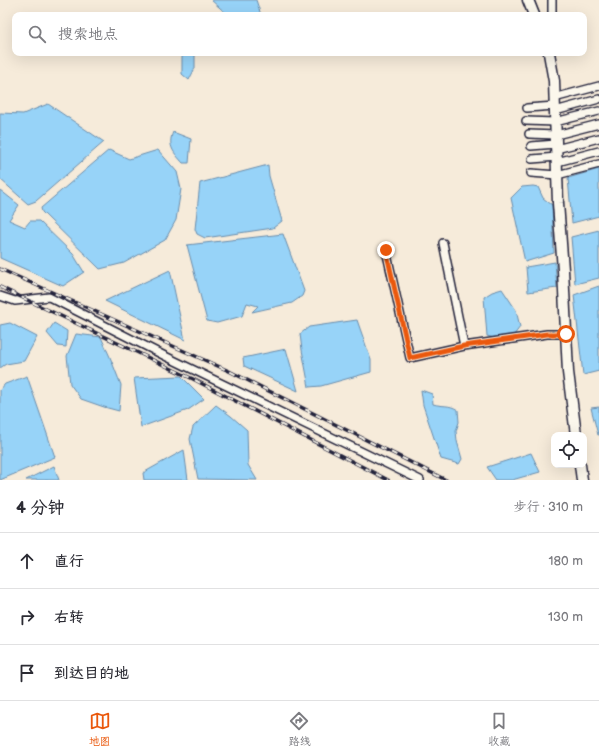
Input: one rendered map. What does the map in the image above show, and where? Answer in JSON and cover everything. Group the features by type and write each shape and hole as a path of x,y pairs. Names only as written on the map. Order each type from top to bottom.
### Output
{"main road":[{"path":"528,0 533,12"},
{"path":"550,56 555,105 557,175 568,372 576,432"},
{"path":"580,468 582,480"}],"street":[{"path":"552,0 552,12"},
{"path":"555,105 599,86"},
{"path":"527,108 599,99"},
{"path":"526,121 555,122 599,111"},
{"path":"532,159 556,149 599,124"},
{"path":"529,134 556,149 599,138"},
{"path":"531,146 556,149 599,150"},
{"path":"531,173 557,175 599,164"},
{"path":"443,243 464,346"},
{"path":"386,250 410,358 464,346 547,334 566,334"},
{"path":"0,296 15,301 49,297 163,355 420,480"}],"water":[{"path":"211,0 256,0 260,12 225,12"},
{"path":"182,56 195,56 195,68 189,80 182,74"},
{"path":"48,104 104,142 36,201 28,204 0,179 0,113 23,114"},
{"path":"173,132 191,139 189,163 183,163 172,149 171,137"},
{"path":"109,150 129,159 158,150 177,172 181,189 176,220 165,240 124,263 100,269 42,212 41,208"},
{"path":"268,165 269,176 282,221 273,228 205,238 197,234 195,229 200,183"},
{"path":"599,169 599,216 572,223 568,178"},
{"path":"522,187 538,187 543,198 552,205 554,253 525,262 511,198"},
{"path":"0,190 19,205 9,220 25,227 30,221 39,221 73,254 84,272 63,286 0,258"},
{"path":"599,230 599,278 575,284 571,237"},
{"path":"283,234 304,291 302,296 292,303 252,312 258,306 247,303 242,316 217,323 207,321 187,245"},
{"path":"555,262 557,288 528,292 526,267"},
{"path":"170,270 185,340 105,301"},
{"path":"599,286 599,371 583,375 574,295"},
{"path":"502,289 516,310 520,327 514,335 498,339 487,336 484,297 492,292"},
{"path":"357,320 371,360 371,372 321,386 309,387 300,334 309,327"},
{"path":"10,323 37,337 24,361 6,364 0,368 0,325"},
{"path":"54,323 67,331 66,347 58,346 47,333"},
{"path":"76,334 101,337 121,385 119,411 81,399 70,384 67,356"},
{"path":"286,349 298,391 244,366 243,358"},
{"path":"27,376 55,457 0,480 0,390 5,384"},
{"path":"181,376 204,399 188,410 141,427 134,378"},
{"path":"421,390 432,394 433,404 452,407 458,410 459,422 456,431 462,459 459,464 441,459 423,405"},
{"path":"216,405 247,430 248,465 257,480 198,479 190,439 193,427"},
{"path":"599,407 599,435 598,435 591,408"},
{"path":"184,450 188,480 144,480 143,473"},
{"path":"531,453 540,472 512,480 496,480 487,467"},
{"path":"54,466 59,480 26,480"}],"railway":[{"path":"0,269 229,371 446,480"},
{"path":"0,287 193,379 388,480"}],"route":[{"path":"386,250 410,358 464,346 547,334 566,334"}]}
